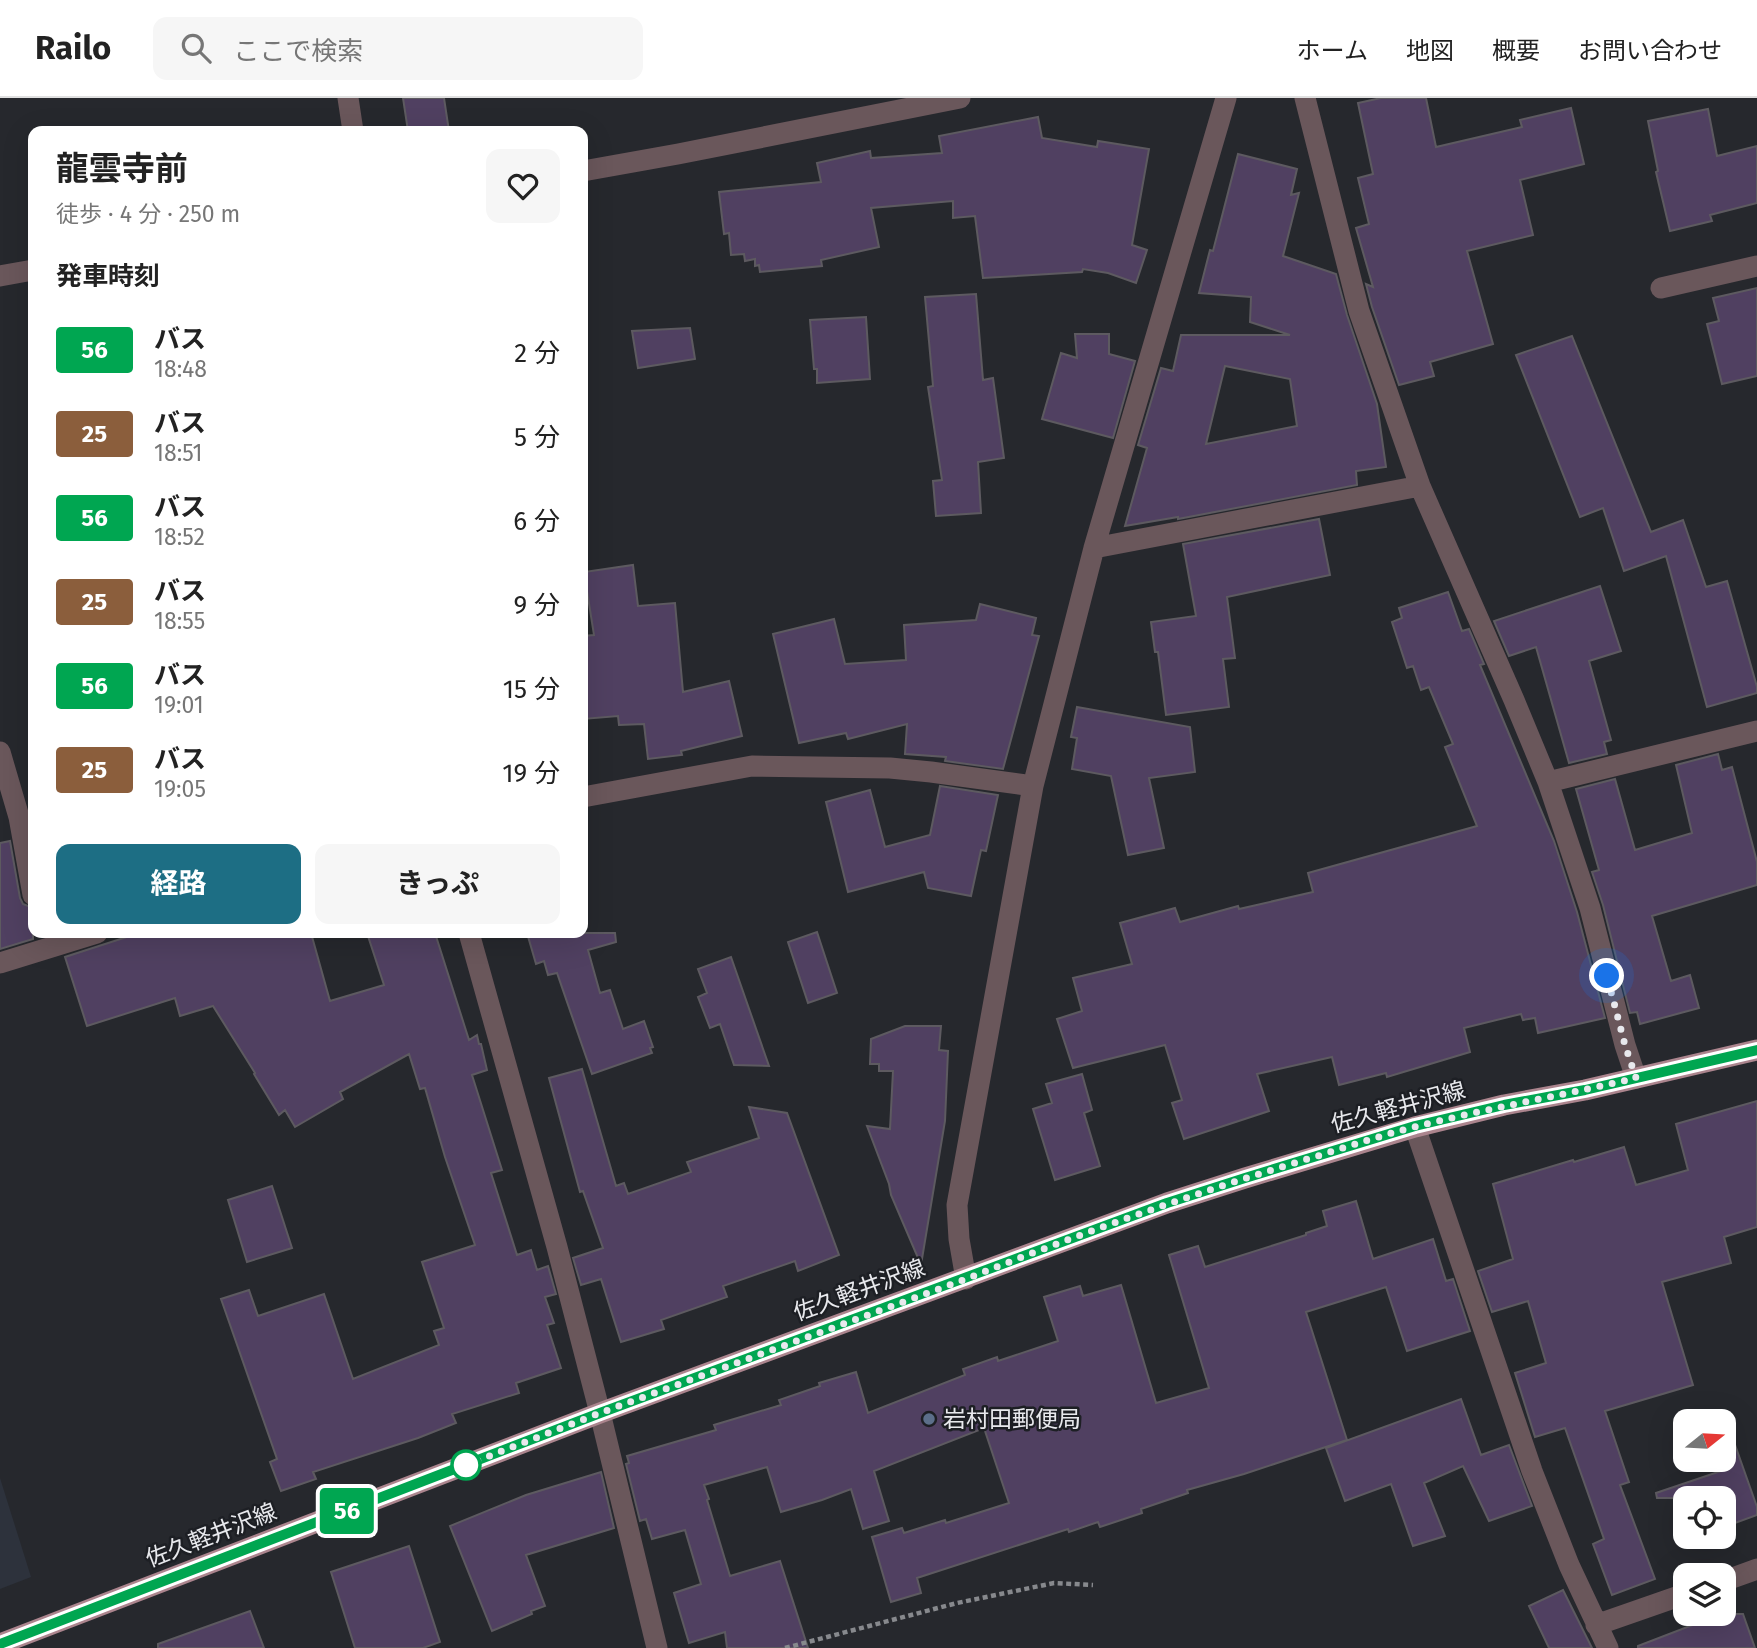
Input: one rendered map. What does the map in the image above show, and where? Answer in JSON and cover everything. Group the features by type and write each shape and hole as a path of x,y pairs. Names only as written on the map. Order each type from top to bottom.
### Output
{"main road":[{"name":"佐久軽井沢線","path":"0,1644 600,1413 1167,1203 1415,1126 1757,1050"}],"street":[{"path":"348,98 352,126"},
{"path":"588,170 960,98"},
{"path":"966,1279 959,1239 957,1205 1032,786 1094,548 1226,98"},
{"path":"1305,98 1359,311 1420,486 1548,782 1590,908 1636,1078"},
{"path":"1661,288 1757,266"},
{"path":"0,276 28,271"},
{"path":"1094,548 1420,486"},
{"path":"1548,782 1757,731"},
{"path":"0,752 19,817 28,867"},
{"path":"588,796 752,766 890,768 1032,786"},
{"path":"0,963 42,942 66,938"},
{"path":"470,938 557,1247 657,1648"},
{"path":"1415,1126 1532,1471 1569,1564 1608,1648"},
{"path":"1736,1577 1757,1569"},
{"path":"1596,1625 1673,1598"}],"path":[{"path":"785,1648 957,1603 1054,1583 1093,1585"}],"shaded area":[{"path":"0,1478 31,1577 0,1589"}],"building":[{"path":"403,98 444,98 448,126 407,126"},
{"path":"1381,98 1426,98 1436,147 1522,127 1520,120 1571,108 1584,164 1520,180 1533,235 1467,251 1493,344 1430,362 1434,376 1399,385 1372,307 1366,284 1373,287 1356,228 1369,224 1358,178 1373,174 1358,103"},
{"path":"1708,109 1717,156 1757,146 1757,203 1710,215 1712,221 1670,231 1656,172 1658,171 1648,121"},
{"path":"1038,117 1042,138 1097,147 1098,141 1149,149 1132,245 1147,250 1136,283 1108,273 1083,269 1082,272 983,278 975,216 953,218 953,201 871,208 879,247 821,260 822,266 760,272 759,265 755,266 755,259 745,261 744,254 731,255 729,233 724,234 719,192 821,182 817,163 870,151 871,158 942,153 939,136"},
{"path":"1238,154 1297,169 1291,195 1299,193 1283,256 1336,274 1377,404 1386,467 1356,471 1357,485 1178,519 1125,526 1147,448 1138,445 1161,368 1173,371 1181,335 1290,335 1250,322 1251,297 1199,293 1210,250 1213,251","holes":["1225,366 1290,379 1297,426 1206,444"]},
{"path":"1757,288 1757,376 1722,384 1707,324 1719,321 1713,298"},
{"path":"976,294 983,380 993,378 1004,458 978,462 981,513 936,516 933,481 942,480 928,387 933,386 925,297"},
{"path":"866,317 870,379 817,383 810,320"},
{"path":"690,328 695,359 638,368 632,331"},
{"path":"1075,334 1109,334 1109,354 1135,361 1113,438 1042,419 1061,353 1077,358"},
{"path":"1572,336 1651,532 1683,520 1706,587 1727,581 1757,693 1707,707 1666,556 1624,571 1603,508 1580,517 1516,355"},
{"path":"1319,519 1330,575 1227,597 1235,658 1223,659 1229,707 1166,715 1158,652 1155,652 1151,622 1196,616 1183,544"},
{"path":"633,565 638,606 675,603 683,692 729,681 742,736 681,751 682,755 648,759 644,724 619,725 618,716 588,719 588,636 594,635 588,597 588,571"},
{"path":"1600,586 1621,651 1589,661 1611,740 1604,742 1607,754 1569,763 1536,647 1509,656 1494,621"},
{"path":"1448,592 1462,631 1469,629 1484,664 1480,665 1554,841 1577,912 1605,1018 1538,1033 1535,1018 1523,1020 1521,1014 1464,1028 1470,1052 1387,1077 1386,1073 1339,1085 1332,1057 1257,1074 1269,1111 1184,1139 1172,1103 1182,1100 1165,1045 1073,1068 1057,1019 1082,1011 1073,978 1132,964 1120,923 1175,908 1180,922 1238,906 1239,909 1313,892 1308,873 1477,826 1445,747 1453,744 1429,687 1421,690 1413,666 1407,668 1392,622 1402,618 1399,608"},
{"path":"980,604 1036,618 1032,635 1039,636 1003,769 945,761 946,757 905,754 907,724 848,739 846,733 799,743 773,634 834,619 845,664 906,660 904,625 976,620"},
{"path":"1077,707 1190,727 1195,772 1149,778 1164,848 1128,855 1111,776 1072,769 1077,738 1071,737"},
{"path":"1718,754 1722,770 1732,767 1757,862 1757,885 1652,916 1671,981 1690,975 1699,1008 1640,1024 1637,1012 1630,1013 1592,872 1599,870 1576,789 1615,779 1635,850 1692,833 1676,765"},
{"path":"940,786 998,795 986,851 981,850 971,896 928,888 924,872 848,892 826,802 870,790 885,847 930,835"},
{"path":"10,841 20,898 23,904 28,906 28,938 33,939 0,949 0,843"},
{"path":"817,932 837,993 808,1003 788,942"},
{"path":"588,933 615,933 616,942 588,950 600,993 610,990 623,1029 644,1021 653,1047 650,1048 652,1053 592,1074 557,973 548,975 544,961 536,964 528,938 588,938"},
{"path":"124,938 312,938 330,1001 384,985 369,938 437,938 469,1040 477,1035 481,1044 487,1070 472,1075 502,1170 491,1173 517,1255 531,1250 537,1270 548,1266 556,1294 545,1297 554,1323 547,1325 561,1368 516,1383 519,1393 452,1414 456,1423 313,1472 316,1479 281,1491 270,1462 277,1459 221,1299 249,1290 258,1316 324,1294 353,1379 439,1345 434,1331 444,1328 422,1262 475,1245 425,1088 420,1089 409,1054 340,1092 343,1099 295,1127 285,1110 279,1115 213,1006 180,1016 175,998 87,1026 65,957"},
{"path":"731,957 769,1066 734,1065 720,1024 710,1028 698,997 707,993 698,969"},
{"path":"905,1026 941,1026 939,1050 948,1051 945,1121 921,1265 891,1195 867,1126 890,1129 893,1071 879,1071 879,1064 870,1064 871,1039"},
{"path":"582,1069 616,1186 624,1183 628,1194 691,1172 687,1162 759,1138 749,1107 787,1113 839,1255 798,1271 795,1261 723,1286 727,1297 661,1320 664,1329 621,1342 601,1279 581,1285 573,1258 603,1248 583,1191 580,1192 549,1078"},
{"path":"1082,1074 1092,1110 1084,1113 1100,1166 1055,1180 1033,1109 1052,1103 1046,1084"},
{"path":"1757,1101 1757,1227 1724,1237 1731,1263 1662,1282 1693,1385 1605,1411 1629,1482 1620,1485 1655,1579 1612,1595 1593,1544 1604,1539 1565,1428 1535,1437 1515,1373 1546,1363 1528,1301 1492,1312 1478,1271 1513,1259 1493,1184 1624,1147 1636,1185 1688,1170 1676,1124"},
{"path":"272,1186 292,1248 247,1262 228,1200"},
{"path":"1356,1201 1373,1259 1433,1239 1446,1281 1453,1279 1470,1331 1407,1351 1386,1287 1306,1312 1347,1440 1187,1490 1188,1493 1141,1509 1142,1513 1100,1527 1098,1522 1069,1532 1068,1529 917,1578 921,1593 891,1602 872,1537 902,1528 904,1533 945,1520 946,1523 1009,1503 984,1428 874,1471 889,1521 863,1529 851,1489 781,1512 767,1467 704,1485 730,1576 780,1561 808,1648 727,1648 725,1632 689,1643 674,1593 701,1584 685,1530 652,1539 646,1519 640,1521 626,1464 629,1463 627,1456 716,1430 714,1425 781,1405 779,1400 820,1386 819,1383 856,1372 868,1413 965,1375 963,1369 997,1357 998,1361 1058,1341 1044,1297 1080,1286 1083,1296 1121,1285 1156,1403 1209,1388 1169,1255 1198,1246 1205,1267 1327,1226 1323,1211"},
{"path":"1461,1399 1481,1455 1509,1445 1532,1506 1489,1521 1463,1466 1424,1483 1445,1536 1413,1546 1391,1484 1345,1501 1326,1448"},
{"path":"1736,1448 1757,1507 1757,1515 1736,1523 1736,1486 1677,1486 1718,1472 1736,1472"},
{"path":"601,1472 614,1528 526,1555 545,1606 492,1631 450,1526 526,1495"},
{"path":"1673,1487 1673,1498 1657,1498 1656,1493"},
{"path":"409,1546 440,1642 423,1648 355,1648 331,1572"},
{"path":"1563,1590 1592,1648 1549,1648 1529,1606"},
{"path":"250,1611 264,1648 158,1648 158,1644"},
{"path":"1736,1614 1743,1614 1755,1648 1638,1648 1690,1626 1736,1626"}],"bus line":[{"name":"56","path":"0,1644 600,1413 1167,1203 1415,1126 1757,1050"}],"place":[{"name":"岩村田郵便局","path":"929,1419"}],"route":[{"path":"466,1465 1167,1203 1415,1126 1636,1078 1607,976"}]}
